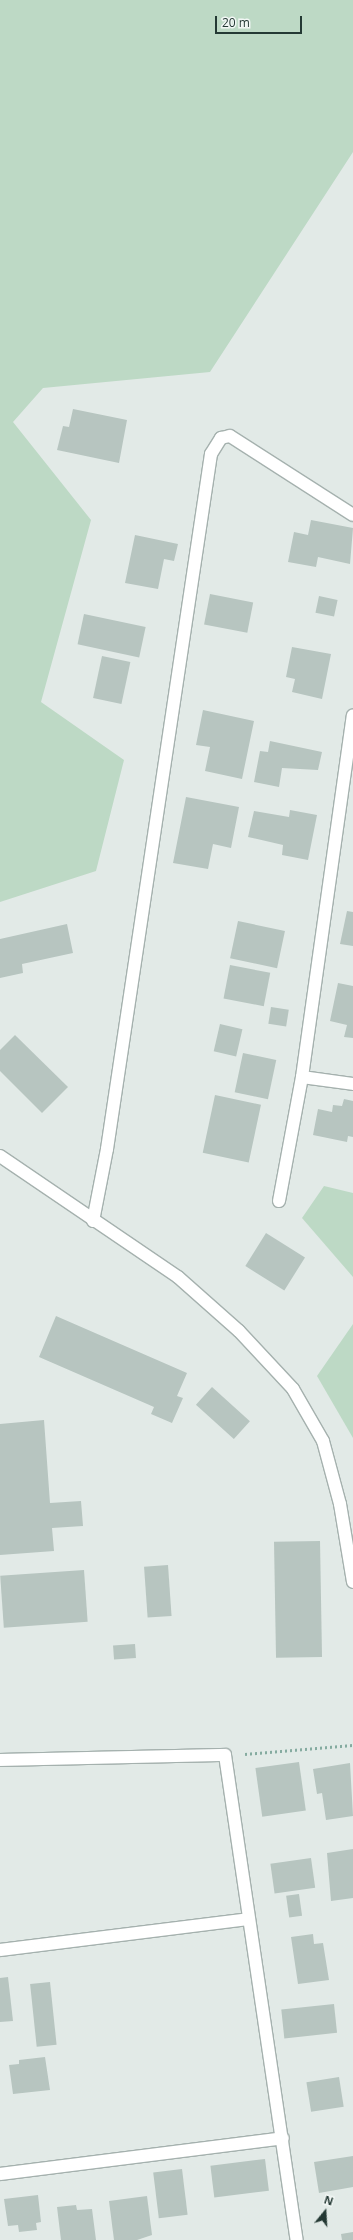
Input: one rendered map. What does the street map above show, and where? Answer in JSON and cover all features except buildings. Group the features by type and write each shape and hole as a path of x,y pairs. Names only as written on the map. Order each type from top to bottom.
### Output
{"street":[{"path":"93,1221 107,1149 211,454 221,438 230,436 353,515"},
{"path":"279,1201 302,1077 353,716"},
{"path":"302,1077 353,1084"},
{"path":"0,1156 93,1221 178,1277 238,1331 293,1389 323,1440 340,1504 353,1582"},
{"path":"0,1760 225,1755 248,1919 283,2138 297,2240"},
{"path":"0,1950 248,1919"},
{"path":"0,2174 283,2138"}],"path":[{"path":"225,1755 353,1745"}],"green space":[{"path":"0,0 353,0 353,152 210,372 43,388 13,422 91,520 41,702 124,760 96,871 0,902"},
{"path":"324,1186 353,1193 353,1277 302,1218"},
{"path":"353,1324 353,1438 317,1376"}]}
